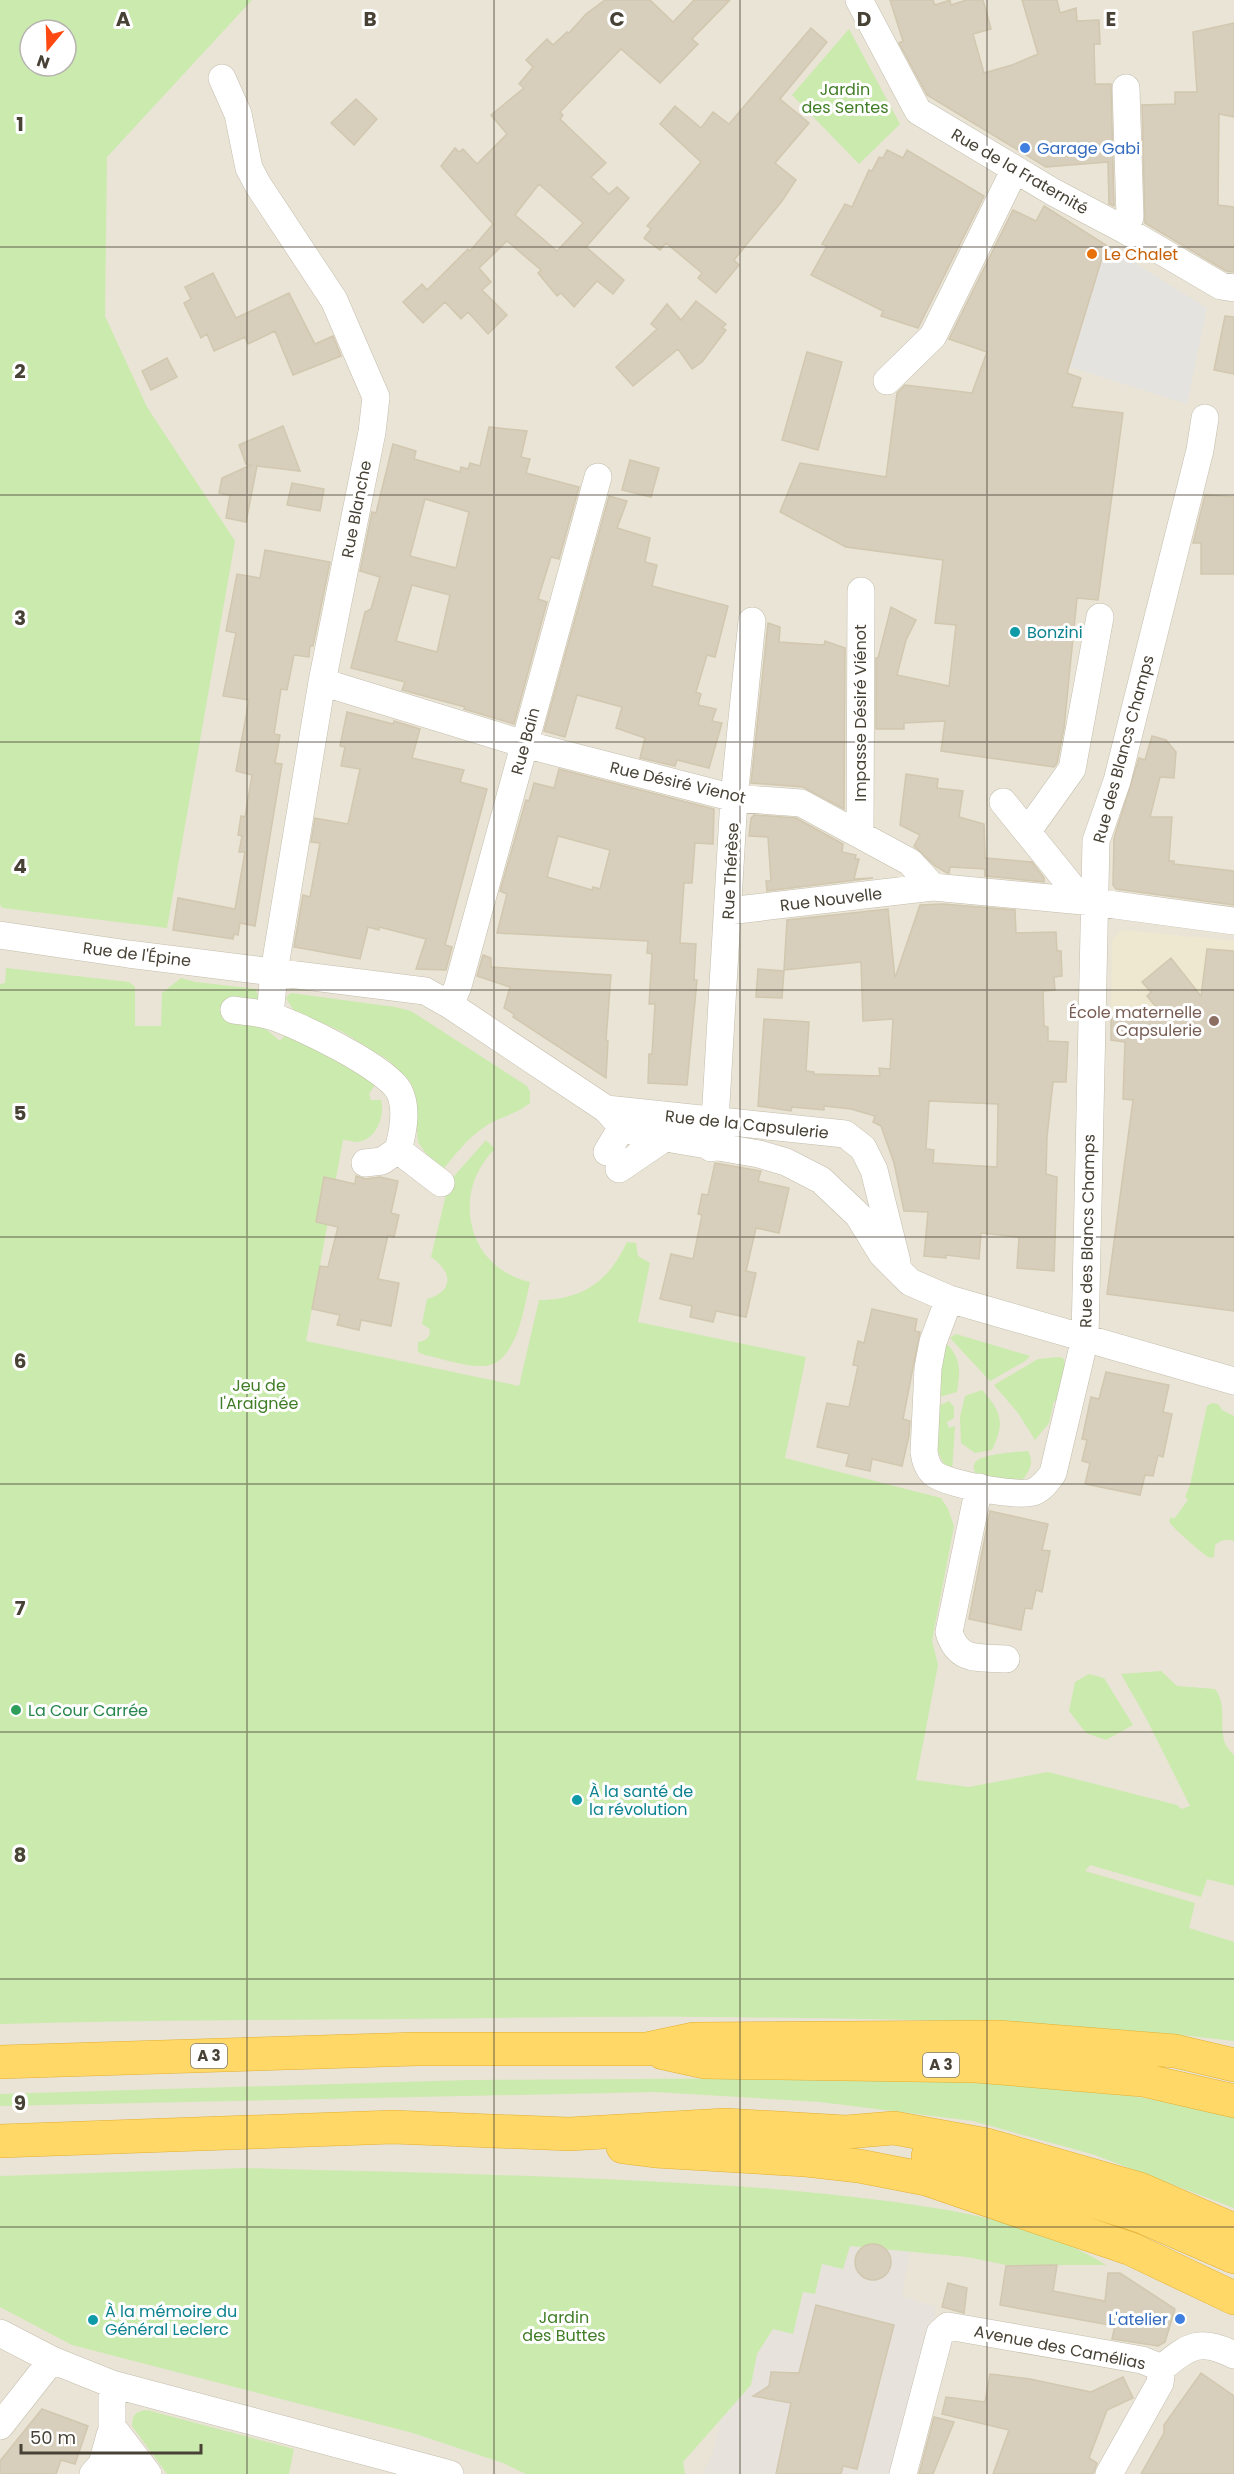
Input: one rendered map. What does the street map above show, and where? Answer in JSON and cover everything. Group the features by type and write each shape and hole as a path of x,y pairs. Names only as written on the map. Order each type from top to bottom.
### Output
{"highway":[{"path":"647,2049 694,2039 998,2037 1175,2051 1234,2065"},
{"name":"A 3","path":"0,2062 417,2049 647,2049 704,2062 976,2066 1143,2080 1234,2101"},
{"path":"0,2141 393,2127 569,2134 725,2125 846,2132 894,2128 987,2145 1140,2189 1234,2230"},
{"path":"846,2132 892,2149 1000,2172 1140,2216 1234,2257"},
{"path":"569,2134 608,2145 656,2151 806,2160 859,2166 926,2179 1131,2248 1234,2298"}],"street":[{"name":"Rue de la Fraternité","path":"859,0 918,111 1221,286 1234,288"},
{"name":"Rue Blanche","path":"222,78 238,114 249,168 334,300 376,397 372,432 322,682 274,972 270,1016"},
{"path":"1125,230 1130,217 1126,88"},
{"path":"887,381 933,336 1015,169"},
{"name":"Rue des Blancs Champs","path":"949,1299 933,1342 928,1368 924,1452 926,1464 934,1474 949,1480 1014,1494 1034,1491 1046,1484 1058,1458 1085,1338 1084,901 1096,841 1117,781 1200,450 1205,418"},
{"name":"Rue Bain","path":"450,1005 458,986 598,477"},
{"name":"Impasse Désiré Viénot","path":"860,834 861,591"},
{"path":"1028,832 1072,769 1100,617"},
{"name":"Rue Thérèse","path":"711,1148 715,1121 734,798 752,621"},
{"name":"Rue Désiré Vienot","path":"322,682 524,744 734,798 801,803 910,862 933,887"},
{"path":"1003,802 1084,901"},
{"path":"933,887 1084,901 1234,921"},
{"name":"Rue Nouvelle","path":"728,911 933,887"},
{"name":"Rue de l'Épine","path":"0,935 274,972"},
{"name":"Rue de la Capsulerie","path":"274,972 425,991 450,1005 637,1133 711,1148 759,1154 786,1162 821,1180 858,1215 882,1254 910,1282 949,1299 1234,1381"},
{"path":"234,1010 270,1016 334,1045 389,1079 399,1092 404,1109 398,1150 382,1161 365,1163"},
{"path":"614,1118 613,1160 663,1139"},
{"name":"Rue de la Capsulerie","path":"614,1118 715,1121 844,1134 863,1148 874,1170 900,1271"},
{"path":"398,1150 441,1183"},
{"path":"979,1487 949,1632 953,1644 965,1655 1006,1659"},
{"name":"Avenue des Camélias","path":"903,2474 940,2333 948,2326 1142,2360 1162,2368 1188,2348 1202,2344 1220,2348 1234,2355"},
{"path":"0,2333 52,2360 112,2384 450,2474"},
{"path":"0,2426 52,2360"},
{"path":"1109,2474 1160,2383 1162,2368"},
{"path":"112,2384 112,2427 118,2474"},
{"path":"93,2474 102,2464 112,2427"},
{"path":"112,2427 148,2474"}],"shaded area":[{"path":"0,0 1234,0 1234,2474 0,2474"},
{"path":"1106,245 1207,308 1187,404 1070,367"},
{"name":"École maternelle Capsulerie","path":"1122,930 1234,941 1234,1113 1222,1024 1111,1012 1112,941"},
{"path":"855,2231 912,2242 902,2296 937,2307 894,2474 703,2474 713,2452 720,2421 751,2385 757,2354 773,2329 793,2333 803,2292 815,2294 822,2264"}],"green space":[{"path":"0,0 252,0 107,157 105,316 147,407 235,541 167,928 3,908 0,905"},
{"name":"Jardin des Sentes","path":"849,29 900,124 859,164 792,95"},
{"name":"Jeu de l'Araignée","path":"6,968 129,982 135,987 135,1026 161,1026 162,993 181,978 256,989 259,1000 250,1003 226,999 223,1017 261,1025 280,1041 288,1032 378,1080 369,1094 371,1100 381,1100 382,1106 382,1113 375,1132 365,1140 358,1142 343,1140 306,1341 519,1386 539,1300 569,1296 593,1286 612,1268 627,1242 636,1243 638,1256 650,1263 638,1322 806,1357 785,1458 941,1498 954,1526 932,1641 938,1665 916,1780 969,1787 1048,1772 1177,1805 1181,1809 1190,1806 1121,1674 1161,1671 1177,1686 1215,1689 1222,1705 1224,1740 1234,1755 1234,1886 1207,1879 1201,1897 1090,1865 1085,1871 1195,1903 1189,1928 1234,1942 1234,2041 1037,2025 707,2017 0,2024 0,984 5,983"},
{"path":"291,993 411,1011 527,1086 530,1092 530,1103 477,1132 443,1169 427,1155 418,1142 414,1095 410,1081 388,1060 341,1031 294,1011 286,998"},
{"path":"486,1140 495,1149 481,1166 473,1186 470,1206 472,1226 479,1245 492,1261 509,1274 530,1282 522,1319 511,1345 504,1356 495,1363 477,1366 425,1355 418,1352 418,1342 427,1338 430,1332 430,1329 422,1324 427,1299 442,1291 446,1286 446,1274 443,1268 431,1257 449,1182"},
{"path":"956,1334 1030,1356 990,1381 950,1338"},
{"path":"946,1343 955,1355 959,1366 957,1392 935,1398"},
{"path":"1059,1357 1064,1359 1065,1366 1057,1401 1054,1401 1049,1423 1035,1440 1018,1413 994,1385 1038,1359"},
{"path":"982,1390 994,1405 1000,1425 992,1450 975,1453 961,1443 960,1417 965,1396"},
{"path":"949,1401 954,1407 954,1418 947,1422 949,1428 955,1426 952,1472 940,1457 936,1442 938,1406"},
{"path":"1212,1403 1218,1404 1222,1410 1234,1416 1234,1541 1224,1540 1215,1545 1214,1557 1210,1558 1169,1521 1171,1517 1174,1519 1188,1500 1185,1497 1190,1485 1207,1406"},
{"path":"1028,1451 1031,1466 1016,1486 977,1477 975,1474 974,1465 984,1457"},
{"path":"1089,1674 1104,1678 1133,1725 1106,1740 1086,1733 1069,1711 1075,1682"},
{"path":"975,2079 1112,2092 1234,2115 1234,2208 1095,2155 973,2121 820,2102 655,2092 0,2106 0,2094 468,2080"},
{"name":"Jardin des Buttes","path":"245,2168 584,2178 839,2195 944,2209 1000,2221 1054,2239 1106,2265 1006,2265 967,2257 850,2246 843,2269 822,2264 815,2294 803,2292 793,2334 773,2329 757,2354 751,2385 683,2462 685,2474 526,2474 503,2463 413,2433 72,2345 0,2307 0,2176"},
{"path":"147,2410 294,2449 289,2474 167,2474 132,2426 135,2414"}],"building":[{"path":"605,0 650,0 673,22 694,0 730,0 692,39 698,44 660,83 621,49 560,112 563,115 560,119 606,163 591,177 609,194 617,187 629,198 586,247 624,280 613,294 597,281 574,307 561,293 557,296 538,273 541,270 507,241 479,268 491,282 482,290 507,315 488,334 468,312 461,319 445,302 423,323 403,302 422,284 427,290 468,249 470,251 493,224 441,166 455,148 459,152 463,149 477,164 507,134 491,115 524,88 519,84 533,67 526,60 547,39 553,45 567,32 569,33 586,14","holes":["539,184 583,223 557,251 515,215"]},
{"path":"890,0 933,0 935,5 950,0 951,5 966,0 983,0 991,29 973,34 984,73 1038,54 1022,0 1057,0 1060,13 1076,8 1077,21 1099,20 1100,44 1094,44 1095,84 1111,84 1114,206 1109,204 1108,162 1046,167 927,95 899,43 903,41"},
{"path":"1234,23 1234,117 1219,114 1218,205 1234,207 1234,272 1226,271 1145,223 1142,105 1175,104 1175,92 1197,92 1193,32"},
{"path":"811,28 827,42 780,99 809,123 775,163 796,180 734,260 739,265 716,293 698,278 702,273 666,243 660,250 644,238 651,229 647,226 701,162 660,124 675,106 701,128 713,112 729,124"},
{"path":"356,99 377,119 354,145 331,123"},
{"path":"887,150 903,158 907,150 984,196 918,328 881,316 883,311 811,275 827,246 822,244 845,204 852,207 869,170 872,171 879,157 883,158"},
{"path":"1044,206 1106,245 1067,373 1081,378 1072,407 1123,413 1098,600 1077,598 1064,728 1057,763 1054,767 941,751 945,721 904,723 904,729 876,729 876,658 878,658 891,607 916,620 906,640 897,675 949,686 956,625 935,623 943,560 846,547 780,512 800,463 886,477 897,393 905,385 972,393 987,352 949,339 1013,210 1036,221"},
{"path":"213,273 236,318 289,293 315,344 333,336 341,356 293,375 275,331 248,344 245,337 214,351 207,334 201,338 184,303 191,299 185,287"},
{"path":"696,301 726,324 722,328 726,330 702,362 692,369 678,349 633,386 616,367 657,329 651,324 667,304 681,320"},
{"path":"1225,316 1234,317 1234,374 1214,370"},
{"path":"807,352 842,362 818,450 782,440"},
{"path":"167,358 177,377 151,390 142,371"},
{"path":"283,426 300,471 257,466 246,522 226,518 230,495 219,493 222,478 251,465 246,464 239,445"},
{"path":"489,427 527,431 521,457 530,459 526,473 579,487 559,559 551,557 538,599 547,602 514,724 464,709 465,707 402,690 405,682 351,668 365,612 371,609 380,577 360,571 372,512 376,513 393,444 416,451 414,459 460,472 461,467 468,469 470,463 480,466","holes":["425,499 469,512 456,568 410,556","412,585 450,595 437,652 396,641"]},
{"path":"630,460 659,468 651,497 622,490"},
{"path":"292,483 324,489 320,511 287,505"},
{"path":"1205,495 1234,497 1234,574 1201,574 1201,543 1193,543"},
{"path":"609,496 627,501 617,528 650,538 645,562 657,565 652,586 728,606 715,657 707,655 696,692 701,694 698,705 716,709 712,721 722,723 709,768 677,760 675,766 640,758 645,738 616,728 622,707 577,695 565,737 544,731"},
{"path":"265,550 330,562 309,657 294,655 287,690 281,689 274,734 280,735 275,763 282,764 255,926 240,923 238,935 234,934 233,939 173,930 178,898 235,909 245,852 239,852 242,836 238,835 241,816 245,817 252,775 236,771 249,700 223,696 236,633 226,631 237,574 260,578"},
{"path":"768,623 780,627 779,642 824,645 825,641 845,648 844,809 803,787 751,783"},
{"path":"347,712 393,724 394,721 420,729 412,758 464,770 460,782 487,789 445,945 452,947 446,970 416,969 426,939 379,927 379,930 368,927 360,959 294,947 303,895 310,897 320,843 311,842 315,818 348,824 360,769 341,766 345,747 340,746"},
{"path":"1152,736 1166,740 1176,752 1174,778 1160,777 1150,817 1172,817 1169,861 1174,861 1174,864 1234,871 1234,905 1116,889 1113,885 1114,838 1139,758 1145,760"},
{"path":"559,769 714,809 713,844 695,843 692,883 684,883 680,943 696,944 694,980 697,980 687,1085 648,1083 655,1004 649,1004 652,954 647,953 648,941 497,933 507,894 500,891 526,800 529,801 534,783 554,788","holes":["558,836 610,850 600,889 593,887 592,890 547,877"]},
{"path":"906,774 938,779 937,788 963,791 959,817 984,824 985,858 1032,862 1044,878 1044,882 985,876 985,869 950,867 947,873 935,866 914,846 920,835 900,825"},
{"path":"754,815 796,818 843,844 842,852 856,855 855,859 859,859 854,879 873,878 767,891 766,881 771,881 768,837 749,836 751,818"},
{"path":"943,904 1015,910 1016,933 1056,932 1057,951 1061,951 1062,976 1054,977 1055,990 1043,991 1044,1026 1048,1027 1048,1041 1068,1042 1066,1082 1053,1082 1047,1137 1046,1174 1057,1177 1054,1271 1017,1268 1019,1237 981,1233 979,1259 946,1255 946,1258 924,1256 928,1212 904,1211 894,1163 881,1126 873,1122 875,1116 851,1109 824,1106 824,1110 792,1107 791,1111 758,1106 764,1019 809,1022 806,1071 814,1072 814,1074 880,1076 879,1068 890,1069 893,1019 863,1021 861,962 784,970 787,920 888,909 895,978 920,905","holes":["929,1101 998,1104 997,1167 933,1163 934,1150 926,1149"]},
{"path":"1207,949 1234,951 1234,1311 1107,1294 1133,1100 1123,1099 1125,1042 1111,1040 1111,1012 1165,1018 1147,996 1151,992 1142,982 1171,958 1201,996"},
{"path":"483,955 491,958 491,967 611,975 606,1040 608,1041 606,1078 513,1017 514,1014 504,1008 510,987 477,976"},
{"path":"758,969 784,971 782,998 756,997"},
{"path":"715,1163 761,1171 758,1181 789,1188 779,1233 756,1228 746,1271 756,1273 746,1317 716,1311 713,1322 690,1317 692,1306 660,1299 671,1254 693,1259 702,1215 698,1214 702,1194 708,1195"},
{"path":"356,1176 366,1179 380,1177 398,1181 391,1213 399,1215 394,1237 388,1235 378,1279 399,1283 391,1326 361,1320 359,1330 337,1325 340,1315 312,1309 320,1266 328,1267 338,1227 316,1222 324,1177 355,1184"},
{"path":"872,1309 917,1319 915,1331 920,1332 903,1419 910,1421 902,1466 872,1459 870,1471 846,1466 849,1454 817,1447 827,1403 849,1407 858,1366 853,1365 858,1341 864,1343"},
{"path":"1106,1372 1169,1385 1163,1412 1172,1414 1163,1457 1158,1455 1153,1476 1145,1475 1140,1495 1085,1484 1090,1463 1082,1461 1087,1440 1082,1439 1091,1397 1099,1399"},
{"path":"990,1511 1048,1524 1042,1550 1050,1551 1042,1592 1036,1590 1032,1609 1025,1608 1021,1630 969,1619"},
{"path":"873,2244 886,2249 891,2262 886,2275 873,2280 860,2275 855,2262 860,2249"},
{"path":"1057,2265 1053,2291 1105,2301 1108,2273 1120,2273 1175,2309 1165,2342 1158,2346 1112,2339 1115,2326 1000,2305 1006,2266"},
{"path":"948,2283 967,2288 964,2313 942,2307"},
{"path":"816,2305 894,2325 857,2469 843,2466 841,2474 776,2474 791,2403 753,2396 769,2386 771,2372 799,2373"},
{"path":"1201,2373 1234,2396 1234,2474 1141,2474 1164,2433 1164,2425"},
{"path":"990,2374 1030,2379 1091,2392 1123,2377 1133,2398 1107,2410 1089,2458 1097,2463 1093,2474 993,2474 1009,2430 942,2414 946,2397 985,2402"},
{"path":"42,2409 88,2426 75,2464 61,2460 56,2474 0,2474 0,2461"},
{"path":"934,2417 954,2422 933,2474 919,2474"}],"place":[{"name":"Garage Gabi","path":"1025,148"},
{"name":"Le Chalet","path":"1092,254"},
{"name":"Bonzini","path":"1015,632"},
{"name":"École maternelle Capsulerie","path":"1214,1021"},
{"name":"La Cour Carrée","path":"16,1710"},
{"name":"À la santé de la révolution","path":"577,1800"},
{"name":"L'atelier","path":"1180,2319"},
{"name":"À la mémoire du Général Leclerc","path":"93,2320"}]}
